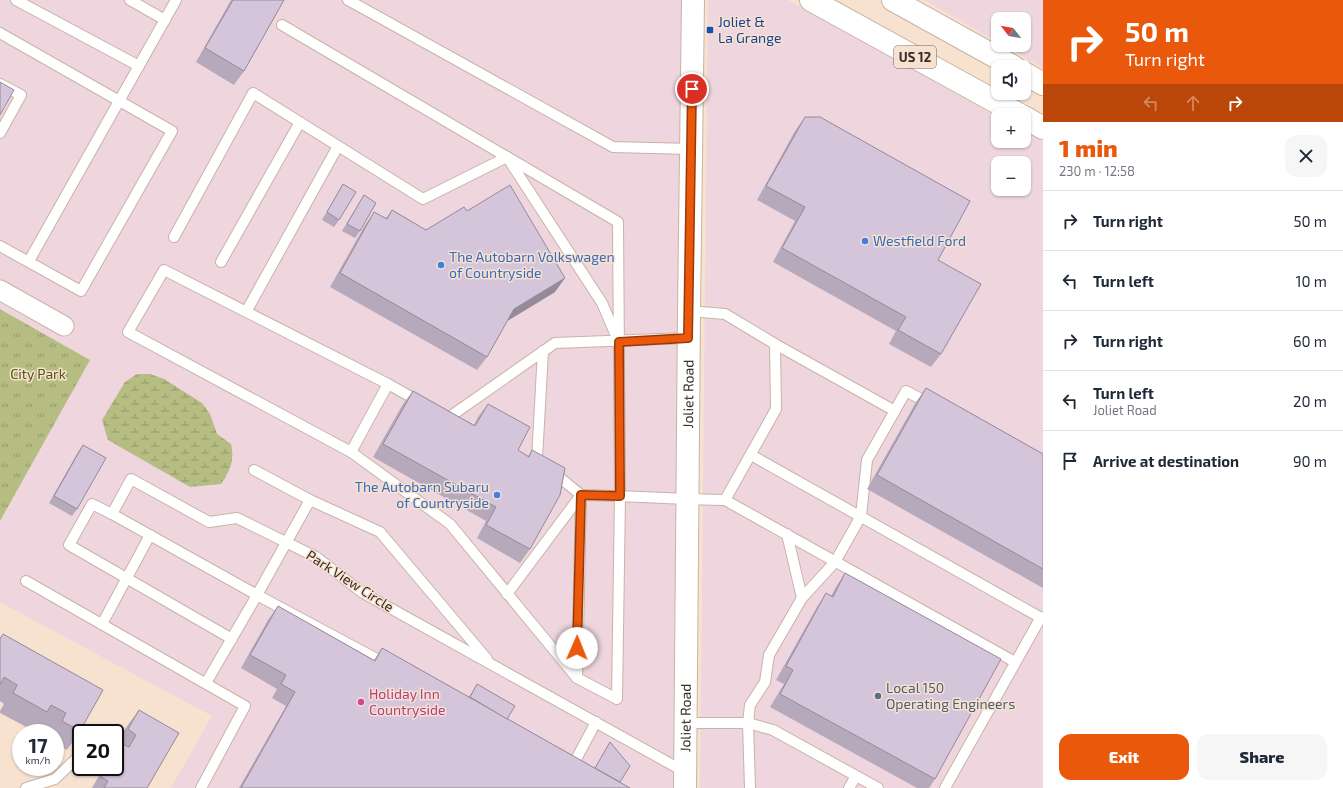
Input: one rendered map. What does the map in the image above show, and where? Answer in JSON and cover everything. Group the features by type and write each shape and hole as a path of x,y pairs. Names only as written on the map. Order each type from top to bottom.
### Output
{"main road":[{"name":"Joliet Road","path":"685,780 688,338 693,0"},
{"name":"US 12","path":"810,0 1007,108"},
{"name":"US 12","path":"893,0 1001,60"},
{"path":"1031,77 1043,84"},
{"path":"1031,121 1043,128"}],"street":[{"path":"0,290 64,326"}],"lane":[{"path":"16,0 139,66"},
{"path":"130,0 165,20"},
{"path":"29,261 176,0"},
{"path":"348,0 613,147 691,149"},
{"path":"282,25 618,222 619,342 620,496 617,698 577,678 450,524 351,452 128,332 164,270 388,384 448,418 555,343 619,342 688,338"},
{"path":"0,33 172,131 81,290 0,246"},
{"path":"0,84 21,95 0,133"},
{"path":"174,237 253,93 423,199 506,157"},
{"path":"221,262 300,122"},
{"path":"246,312 338,146"},
{"path":"506,157 602,303 619,342"},
{"path":"689,311 725,314 775,344 895,411"},
{"path":"726,500 776,409 775,344"},
{"path":"543,351 538,459 581,495 726,500 1015,662"},
{"path":"351,452 388,384"},
{"path":"750,788 748,723 750,705 765,682 769,655 802,598 835,562 861,516 867,460 906,391 940,410"},
{"path":"751,455 1042,618 1015,662 944,788"},
{"path":"254,470 310,500 380,532 491,664"},
{"name":"Park View Circle","path":"112,514 132,480 209,522 237,518 316,557 363,593 596,722 685,780"},
{"path":"507,594 581,495"},
{"path":"577,678 581,495"},
{"path":"206,683 287,543 310,500"},
{"path":"232,638 69,545 92,504 257,595 398,670"},
{"path":"787,534 802,598"},
{"path":"102,624 150,535"},
{"path":"26,581 245,706 201,788"},
{"path":"560,755 574,763 596,722"},
{"path":"685,723 748,723 773,730 878,788"},
{"path":"26,788 55,779 72,763"},
{"path":"849,788 856,776"}],"shaded area":[{"path":"0,0 687,0 680,788 171,788 212,716 0,602 0,521 90,360 0,309"},
{"path":"708,0 788,0 991,113 991,148 1031,148 1031,135 1043,142 1043,788 700,788"},
{"path":"924,0 1043,0 1043,68 1015,52 1031,52 1031,12 991,12 991,38"}],"green space":[{"name":"City Park","path":"0,309 90,360 0,521"},
{"path":"137,374 150,374 164,379 202,403 210,414 217,434 231,444 231,465 221,484 190,487 108,440 102,420 125,382"}],"building":[{"path":"233,0 284,0 244,71 205,48"},
{"path":"0,82 14,90 0,115"},
{"name":"Westfield Ford","path":"805,117 820,117 970,201 938,260 981,284 941,354 898,330 906,317 782,248 805,207 766,186"},
{"path":"343,184 356,192 339,220 327,212"},
{"name":"The Autobarn Volkswagen of Countryside","path":"510,185 565,278 514,309 487,357 340,273 374,212 387,219 392,210 426,230 464,207 467,211"},
{"path":"364,195 376,203 360,231 347,224"},
{"path":"926,388 1043,454 1043,569 877,475"},
{"name":"The Autobarn Subaru of Countryside","path":"413,391 475,426 488,404 530,427 518,450 529,457 532,450 565,468 560,495 530,549 486,525 496,507 383,444"},
{"path":"83,445 106,458 77,509 54,496"},
{"name":"Local 150 Operating Engineers","path":"845,573 1001,659 935,779 780,694 793,670 786,666 826,593 833,597"},
{"name":"Holiday Inn Countryside","path":"278,606 375,661 382,648 630,788 241,788 295,692 281,684 286,675 250,655"},
{"path":"3,634 103,690 84,724 72,724 72,727 62,721 66,713 51,705 47,712 13,693 17,685 4,677 0,685 0,639"},
{"path":"477,684 515,706 507,719 470,697"},
{"path":"139,710 179,733 147,788 104,788 108,781 102,776 124,776 124,745 129,747 136,735 128,729"},
{"path":"610,742 630,766 620,782 595,768"}],"place":[{"name":"Joliet & La Grange","path":"710,30"},
{"name":"Westfield Ford","path":"865,241"},
{"name":"The Autobarn Volkswagen of Countryside","path":"441,265"},
{"name":"The Autobarn Subaru of Countryside","path":"497,495"},
{"name":"Local 150 Operating Engineers","path":"878,696"},
{"name":"Holiday Inn Countryside","path":"361,702"}],"route":[{"path":"577,648 581,495 620,496 619,342 688,338 692,89"}]}
